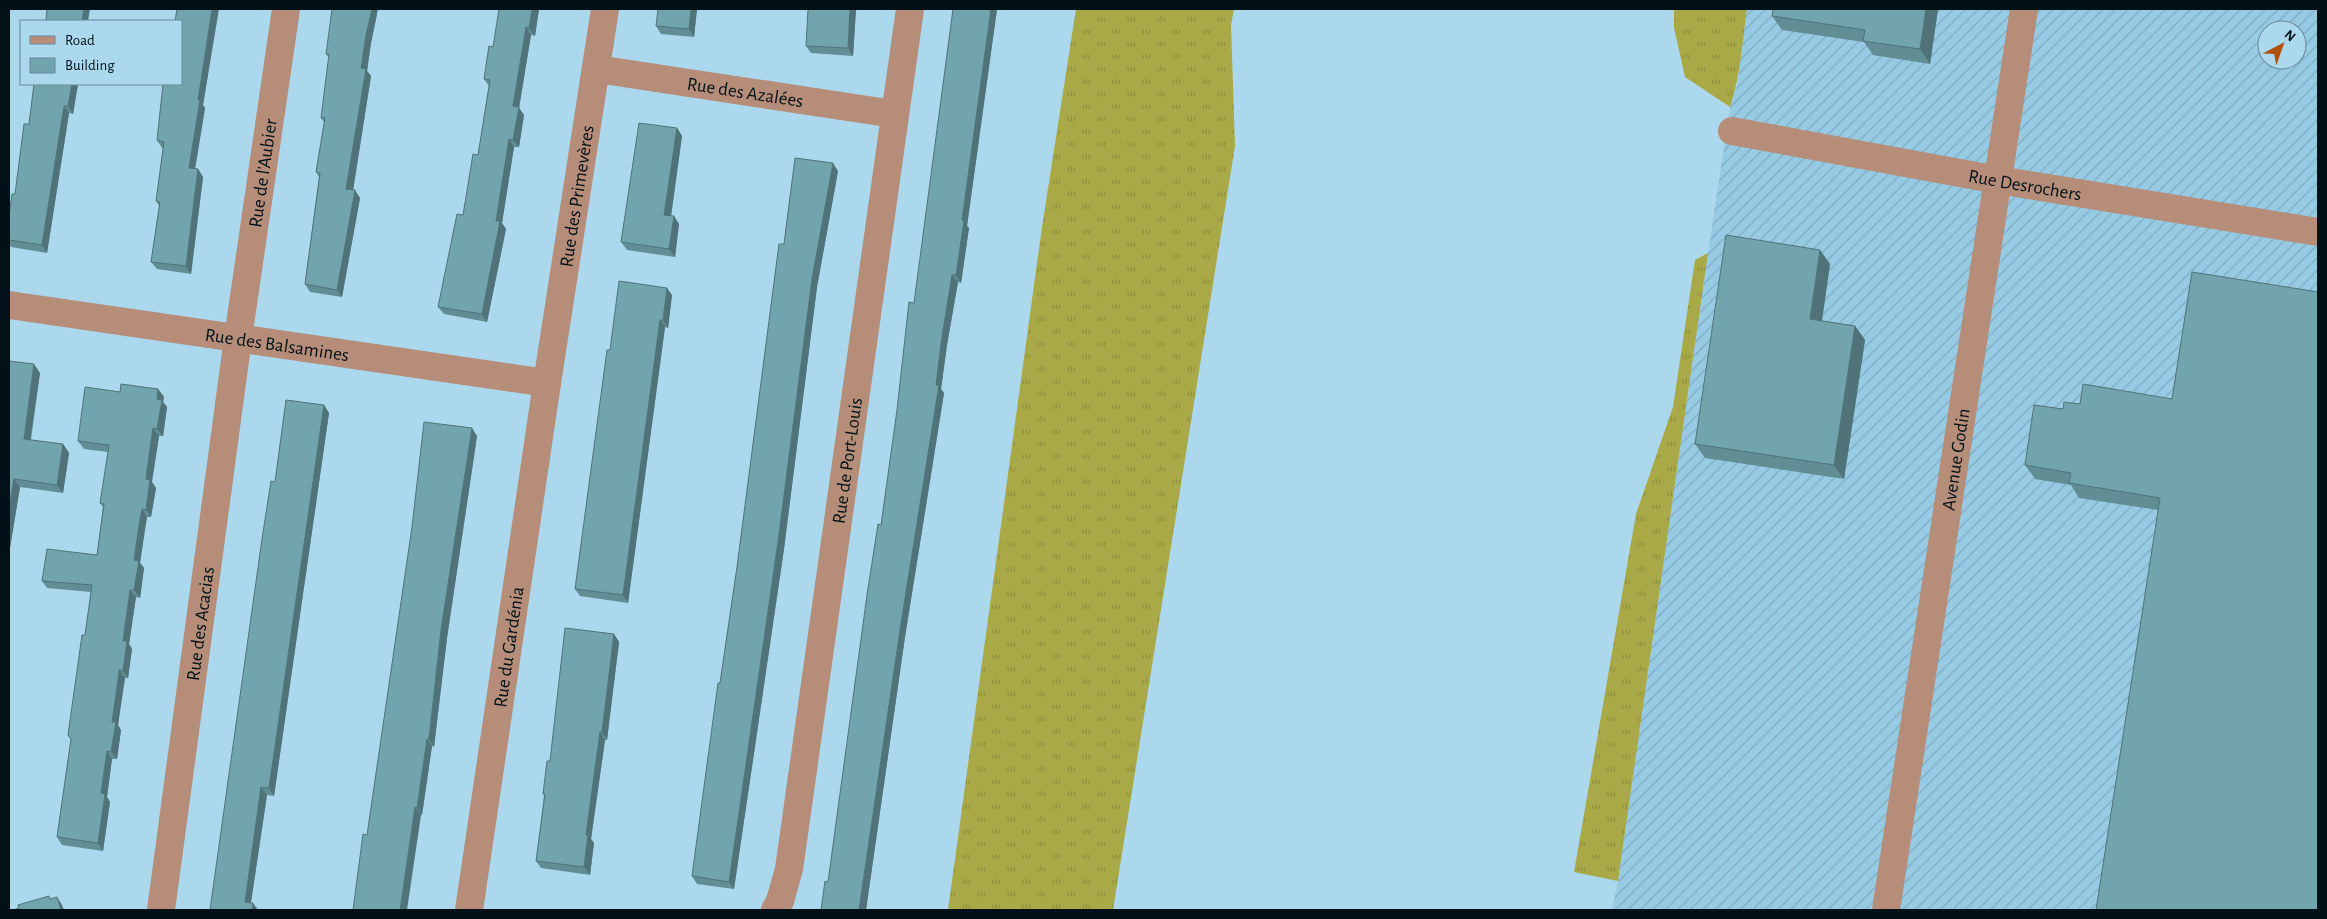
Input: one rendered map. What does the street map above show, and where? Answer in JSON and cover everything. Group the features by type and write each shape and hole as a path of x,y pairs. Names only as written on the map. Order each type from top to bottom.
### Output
{"street":[{"name":"Rue de l'Aubier","path":"238,338 286,9"},
{"name":"Rue des Primevères","path":"547,383 605,9"},
{"name":"Rue de Port-Louis","path":"775,910 780,901 789,869 910,9"},
{"name":"Avenue Godin","path":"1886,910 2024,9"},
{"name":"Rue des Azalées","path":"596,69 894,114"},
{"name":"Rue Desrochers","path":"1732,130 1998,180 2318,232"},
{"name":"Rue des Balsamines","path":"9,305 547,383"},
{"name":"Rue des Acacias","path":"161,910 238,338"},
{"name":"Rue du Gardénia","path":"469,910 547,383"}],"shaded area":[{"path":"1747,9 2318,9 2318,910 1612,910 1618,881 1730,107 1738,82"}],"green space":[{"path":"1076,9 1234,9 1231,25 1235,146 1113,910 948,910 1042,227"},
{"path":"1674,9 1747,9 1739,71 1730,107 1685,77 1674,28"},
{"path":"1708,253 1618,881 1574,872 1636,514 1673,407 1695,260"}],"building":[{"path":"47,9 84,9 82,20 46,20"},
{"path":"177,9 212,9 189,168 198,169 186,266 151,262 160,202 156,201 164,142 157,140 163,85 182,85 182,20 175,20"},
{"path":"332,9 372,9 361,68 366,69 346,189 355,190 337,290 305,284 320,173 316,172 325,118 321,118 329,54 326,54"},
{"path":"499,9 532,9 529,28 526,27 513,106 519,107 513,140 509,139 496,221 500,221 482,314 438,307 457,214 463,215 473,154 478,155 490,80 484,79 489,46 493,47"},
{"path":"658,9 691,9 689,29 656,26"},
{"path":"808,9 850,9 848,48 806,46"},
{"path":"953,9 991,9 962,220 964,221 956,275 952,275 942,337 936,385 939,385 900,630 859,910 821,910 825,881 828,882 878,524 881,525 897,410 909,302 914,303"},
{"path":"1773,9 1926,9 1920,49 1863,41 1865,30 1772,16"},
{"path":"34,85 72,85 68,106 64,106 42,245 9,240 9,216 12,194 15,194 24,124 29,124"},
{"path":"639,123 677,128 664,215 674,216 669,249 621,242"},
{"path":"795,158 833,163 812,279 778,542 729,882 692,876 718,683 720,683 737,567 779,244 784,244"},
{"path":"1726,235 1820,250 1810,319 1855,326 1834,465 1695,444"},
{"path":"2192,272 2318,292 2318,910 2096,910 2160,498 2069,483 2071,473 2025,465 2034,405 2063,409 2064,402 2080,404 2083,384 2172,399"},
{"path":"619,281 667,288 663,320 660,320 623,595 575,589 607,350 610,350"},
{"path":"9,361 34,364 24,439 63,444 57,485 14,479 9,509"},
{"path":"121,384 158,389 157,399 162,400 157,429 153,428 146,479 150,480 146,510 142,509 140,519 134,560 139,561 134,590 130,590 123,641 127,641 123,671 119,670 112,722 116,722 111,752 107,751 101,793 105,794 98,843 57,837 71,739 68,735 82,635 85,635 92,585 42,581 47,549 97,555 104,504 100,503 109,445 78,441 85,387 120,392"},
{"path":"286,400 324,405 269,788 261,787 245,902 253,903 252,910 210,910 262,539 271,481 275,482"},
{"path":"424,422 472,428 441,630 429,739 427,739 417,808 415,807 400,910 353,910 363,834 367,835 412,527"},
{"path":"565,628 614,634 602,732 600,732 586,835 588,835 584,867 536,861 545,794 543,794 547,761 550,761"},
{"path":"49,896 50,899 57,897 61,910 13,910 19,908 18,905"}]}
